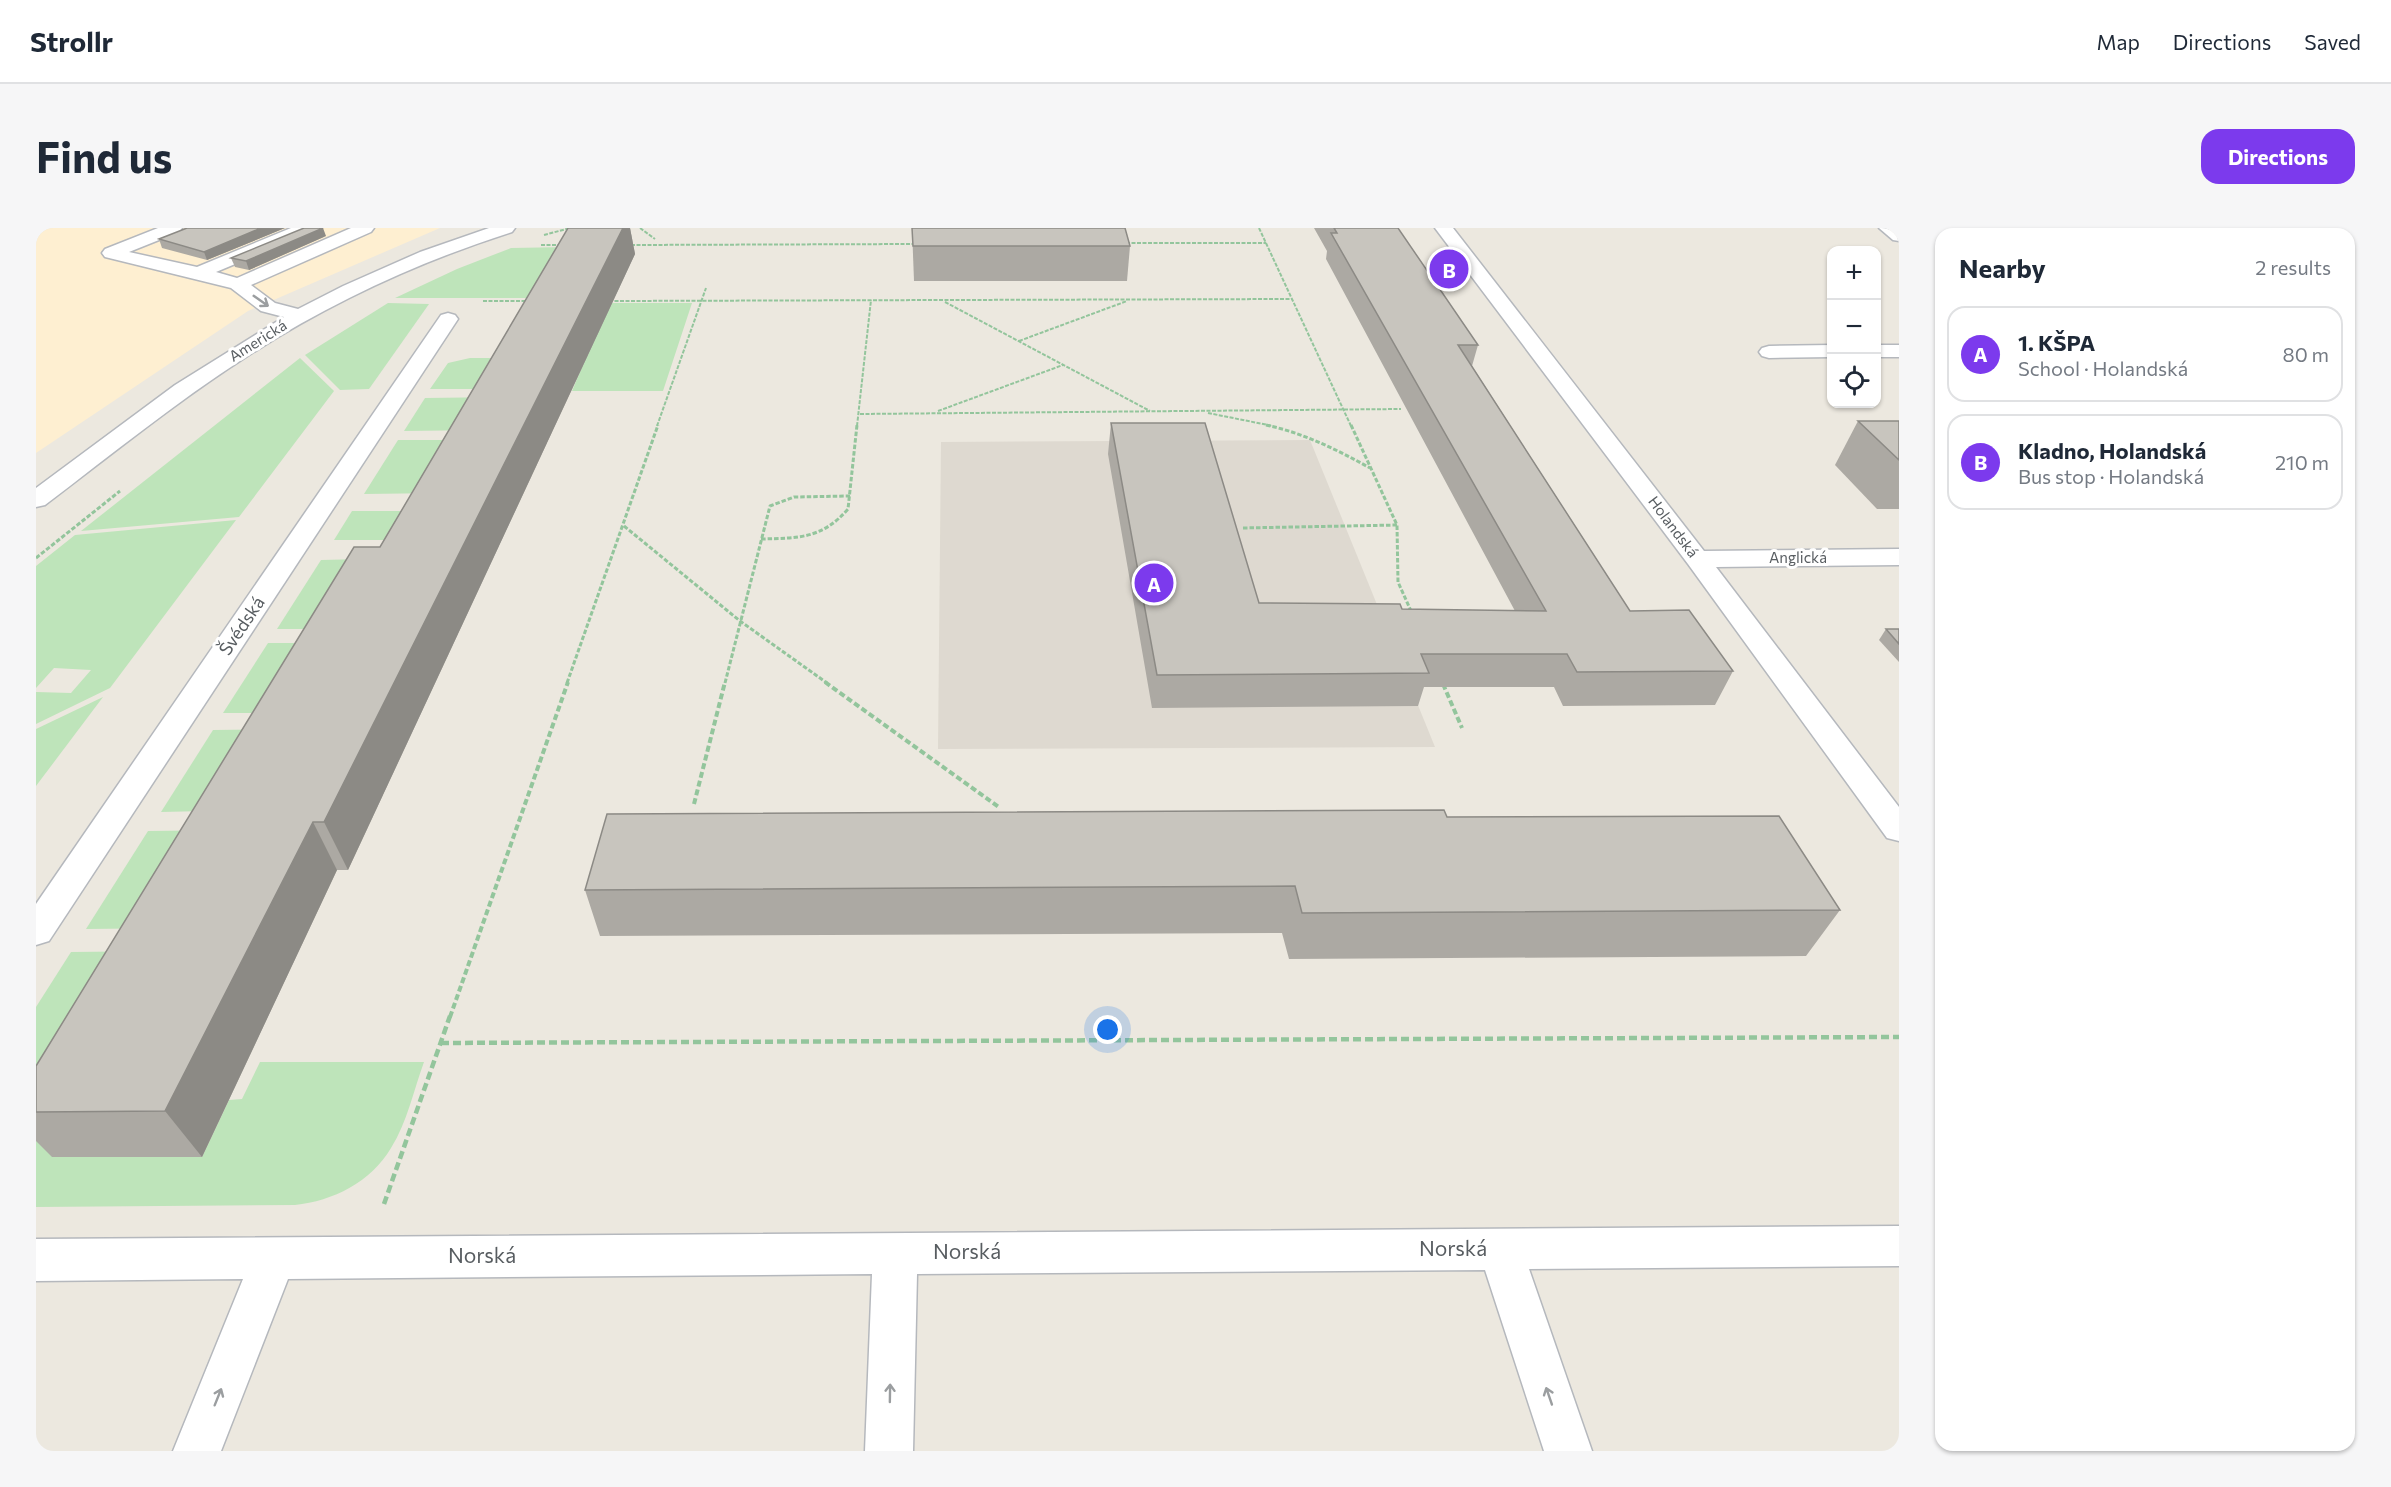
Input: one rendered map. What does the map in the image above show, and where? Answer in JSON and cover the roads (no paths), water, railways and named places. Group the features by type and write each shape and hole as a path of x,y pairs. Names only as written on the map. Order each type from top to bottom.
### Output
{"street":[{"path":"173,228 111,253 238,284 268,306 300,315"},
{"path":"199,273 306,228"},
{"path":"218,278 335,228"},
{"path":"238,284 365,228"},
{"path":"446,228 476,237"},
{"name":"Americká","path":"36,500 204,374 300,315 427,255 506,228"},
{"name":"Holandská","path":"1444,228 1697,559 1899,830"},
{"path":"1888,228 1899,236"},
{"name":"Švédská","path":"36,932 448,319"},
{"path":"1769,352 1827,351"},
{"path":"1881,351 1899,351"},
{"name":"Anglická","path":"1697,559 1899,557"},
{"name":"Norská","path":"36,1260 1899,1246"},
{"path":"1500,1248 1568,1451"},
{"path":"889,1451 895,1253"},
{"path":"197,1451 274,1257"}],"place":[{"name":"Kladno, Holandská","path":"1449,269"},
{"name":"1. KŠPA","path":"1154,583"}]}
